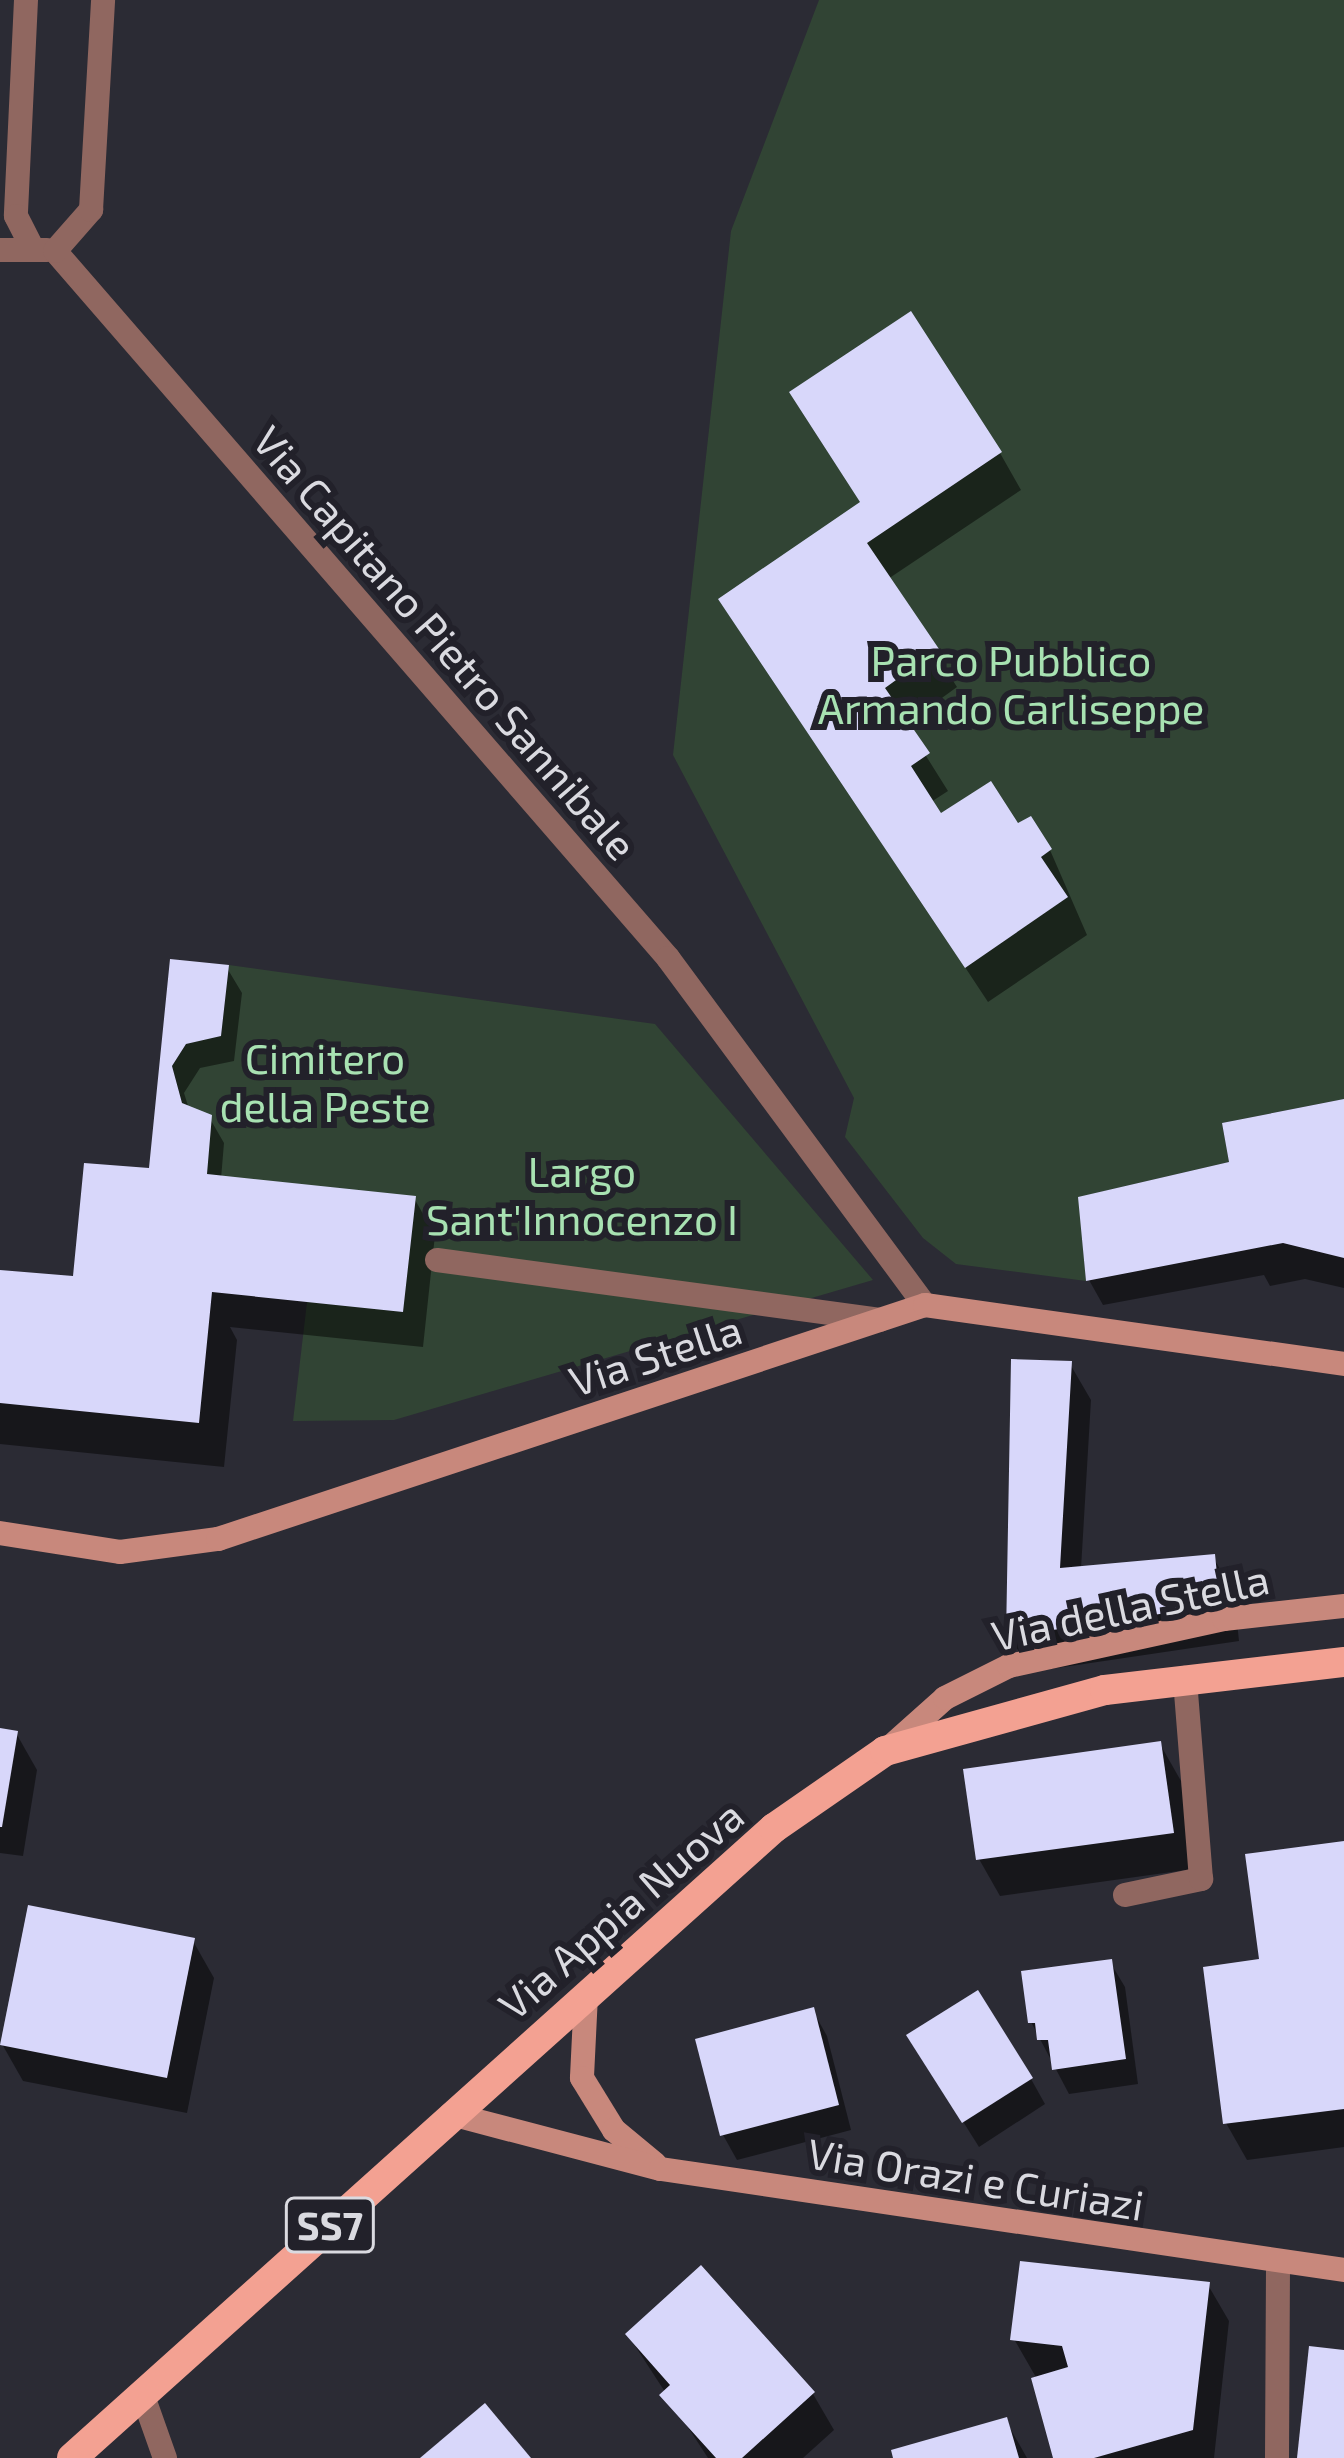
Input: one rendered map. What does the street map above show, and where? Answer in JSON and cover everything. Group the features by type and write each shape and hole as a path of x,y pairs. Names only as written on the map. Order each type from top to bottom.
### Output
{"main road":[{"name":"Via Appia Nuova","path":"72,2458 774,1828 885,1751 1038,1705 1185,1678 1344,1662"}],"street":[{"name":"Via Capitano Pietro Sannibale","path":"26,0 16,216 668,958 925,1305"},
{"path":"0,250 44,250 91,210 103,0"},
{"path":"437,1259 880,1320"},
{"name":"Via Stella","path":"0,1533 120,1552 218,1539 925,1305 1344,1364"},
{"name":"Via della Stella","path":"885,1751 945,1698 1027,1660 1224,1619 1344,1606"},
{"path":"1125,1895 1201,1879 1185,1678"},
{"path":"587,1992 581,2078 614,2130 662,2169"},
{"name":"Via Orazi e Curiazi","path":"451,2114 662,2169 1344,2270"},
{"path":"1277,2458 1278,2262"},
{"path":"143,2396 165,2458"}],"green space":[{"name":"Parco Pubblico Armando Carliseppe","path":"819,0 1344,0 1344,1099 1222,1123 1229,1162 1079,1197 1086,1281 956,1264 923,1238 845,1137 854,1098 673,755 731,231"},
{"name":"Largo Sant'Innocenzo I","path":"229,965 655,1024 873,1280 394,1420 293,1421 307,1302 207,1174 193,1110 182,1103 172,1066 186,1044 221,1035"}],"building":[{"path":"911,311 1002,452 867,543 939,649 885,688 930,753 911,766 941,813 991,781 1018,823 1031,816 1052,849 1041,857 1068,897 965,968 718,599 860,502 789,392"},
{"path":"170,959 229,965 221,1036 186,1044 172,1066 182,1103 212,1115 207,1174 416,1196 403,1312 212,1292 199,1423 0,1403 0,1270 73,1276 84,1163 149,1168"},
{"path":"1344,1099 1344,1258 1283,1243 1086,1281 1078,1197 1229,1162 1222,1123"},
{"path":"1011,1359 1072,1361 1060,1568 1215,1554 1220,1605 1006,1637"},
{"path":"0,1728 18,1731 2,1827 0,1827"},
{"path":"1161,1741 1174,1833 976,1860 963,1769"},
{"path":"1344,1841 1344,2109 1223,2124 1203,1967 1259,1959 1245,1854"},
{"path":"28,1905 195,1938 167,2078 0,2045"},
{"path":"1112,1959 1126,2059 1052,2070 1048,2040 1037,2040 1035,2023 1028,2023 1021,1971"},
{"path":"978,1990 1033,2078 962,2123 906,2035"},
{"path":"814,2007 839,2105 720,2136 695,2039"},
{"path":"1020,2261 1210,2282 1193,2430 1094,2458 1053,2458 1031,2378 1068,2367 1062,2346 1010,2340"},
{"path":"701,2265 815,2392 742,2458 716,2458 659,2395 670,2385 625,2334"},
{"path":"1309,2346 1344,2350 1344,2458 1297,2458"},
{"path":"485,2403 531,2458 420,2458"},
{"path":"1007,2417 1019,2458 893,2458 891,2450"}],"park label":[{"name":"Cimitero della Peste","path":"325,1081"}]}
